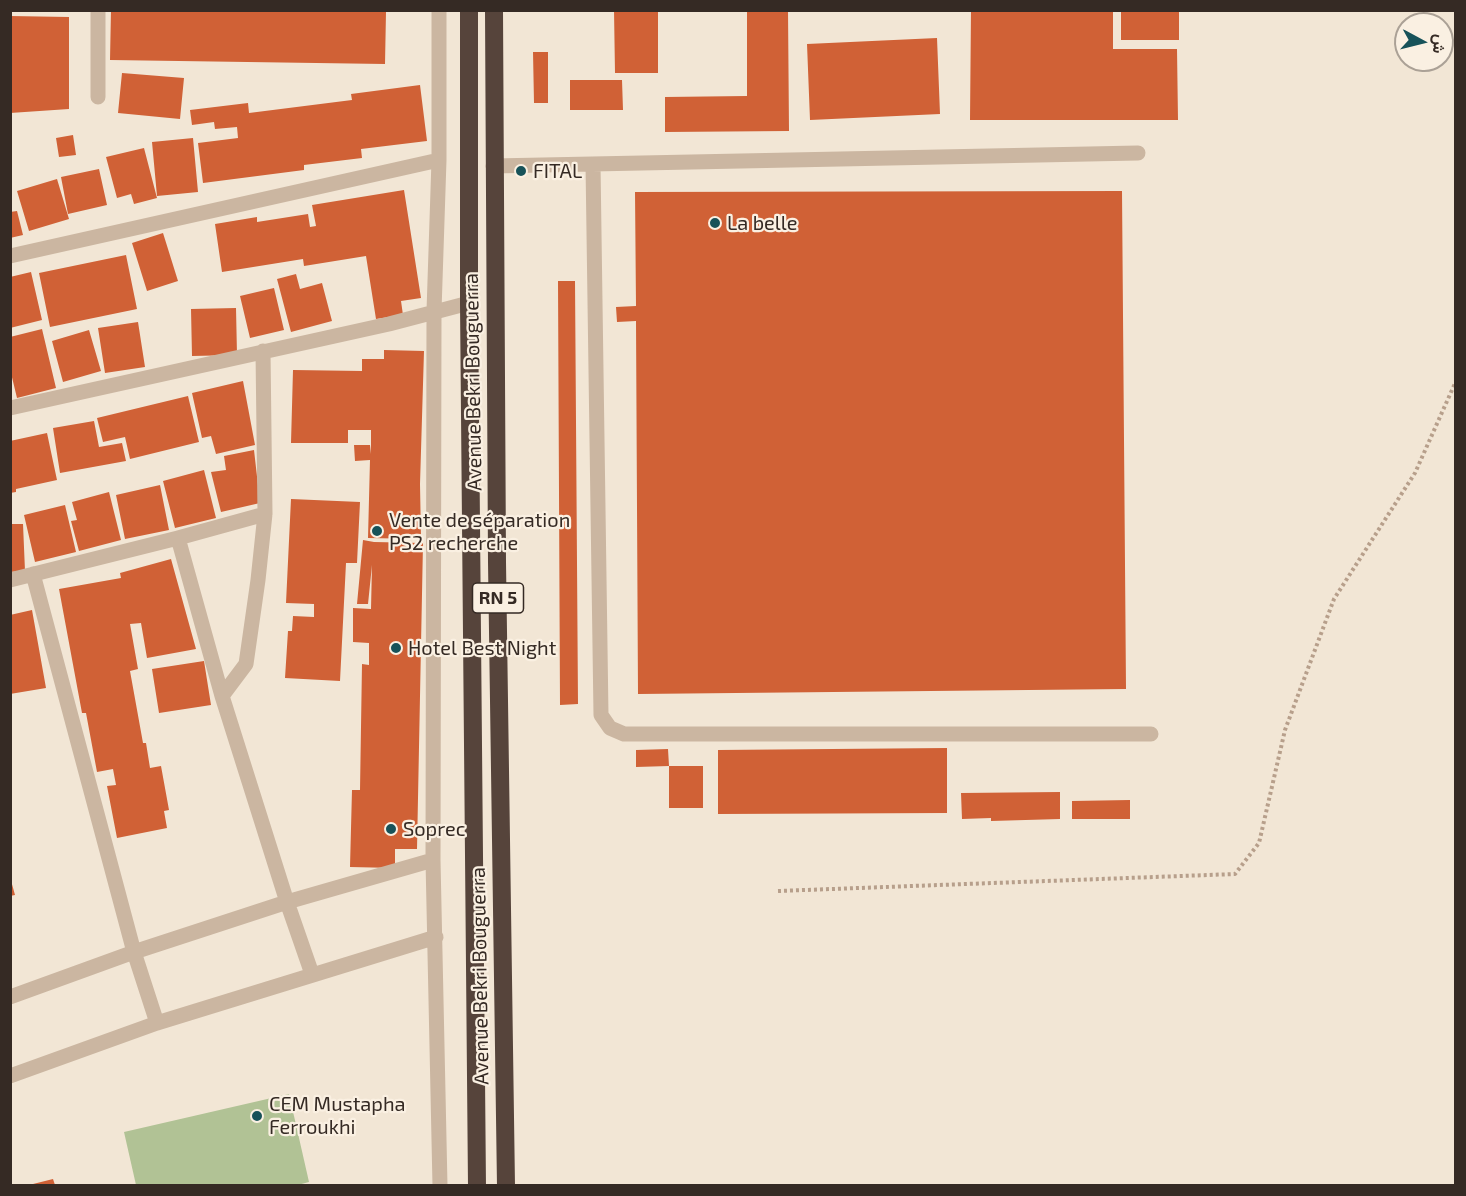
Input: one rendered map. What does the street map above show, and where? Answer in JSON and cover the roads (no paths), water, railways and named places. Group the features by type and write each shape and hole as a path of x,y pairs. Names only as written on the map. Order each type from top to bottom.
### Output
{"highway":[{"name":"Avenue Bekri Bouguerra","path":"469,10 469,303 477,1185"},
{"name":"Avenue Bekri Bouguerra","path":"494,10 506,1185"}],"street":[{"path":"98,10 98,97"},
{"path":"439,10 440,160 434,311 433,860 440,1185"},
{"path":"494,166 1138,153"},
{"path":"10,256 440,160"},
{"path":"593,164 601,715 610,728 624,734 1151,734"},
{"path":"10,408 389,324 469,303"},
{"path":"222,696 246,664 258,580 265,514 263,351"},
{"path":"10,580 265,514"},
{"path":"178,538 222,696 312,974"},
{"path":"33,574 134,952 157,1023"},
{"path":"10,997 134,952 287,902 433,860"},
{"path":"10,1076 157,1023 436,936"}],"place":[{"name":"FITAL","path":"521,171"},
{"name":"La belle","path":"715,223"},
{"name":"Vente de séparation PS2 recherche","path":"377,531"},
{"name":"Hotel Best Night","path":"396,648"},
{"name":"Soprec","path":"391,829"},
{"name":"CEM Mustapha Ferroukhi","path":"257,1116"}]}
